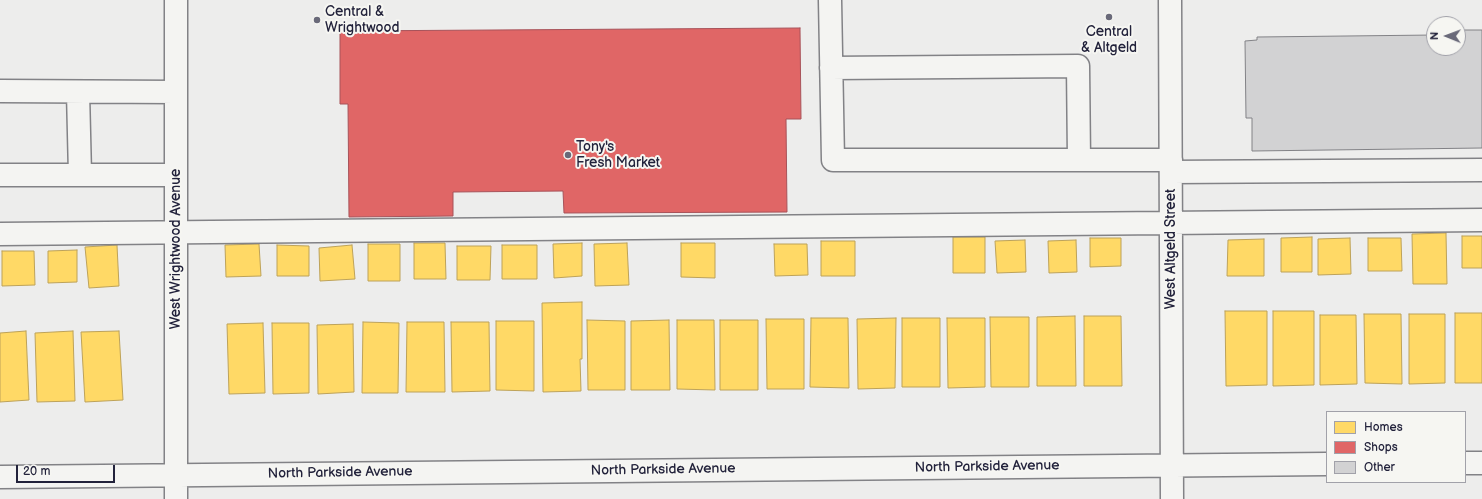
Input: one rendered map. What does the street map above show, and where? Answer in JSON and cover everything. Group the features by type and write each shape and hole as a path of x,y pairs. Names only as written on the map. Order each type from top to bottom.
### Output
{"street":[{"name":"West Wrightwood Avenue","path":"176,0 176,499"},
{"path":"830,0 833,160 1079,160 1171,166 1482,170"},
{"name":"West Altgeld Street","path":"1170,0 1172,499"},
{"path":"831,68 1078,66 1079,160"},
{"path":"0,91 176,92"},
{"path":"78,92 80,175"},
{"path":"0,175 176,175"},
{"path":"0,234 1482,220"},
{"path":"1466,463 1482,463"},
{"name":"North Parkside Avenue","path":"0,476 1326,464"}],"building: Homes":[{"path":"1446,233 1447,284 1413,284 1412,234"},
{"path":"1462,236 1482,236 1482,268 1462,268"},
{"path":"953,237 985,237 985,273 953,273"},
{"path":"1312,237 1312,272 1281,272 1281,238"},
{"path":"1090,238 1121,238 1121,266 1090,267"},
{"path":"1350,238 1351,274 1318,275 1318,239"},
{"path":"1368,238 1401,238 1402,271 1368,271"},
{"path":"1264,239 1264,276 1227,276 1228,240"},
{"path":"1025,240 1026,272 997,273 995,241"},
{"path":"1076,240 1077,272 1049,273 1048,241"},
{"path":"821,241 855,241 855,276 821,276"},
{"path":"414,243 445,243 446,279 414,279"},
{"path":"582,243 582,276 554,278 553,244"},
{"path":"627,243 629,285 595,286 594,244"},
{"path":"681,243 715,243 715,278 681,277"},
{"path":"259,244 261,276 226,277 225,245"},
{"path":"368,244 400,244 400,281 368,281"},
{"path":"774,244 807,244 808,275 775,276"},
{"path":"117,245 119,286 89,288 85,247"},
{"path":"277,245 309,246 309,276 277,276"},
{"path":"352,245 355,279 320,281 319,248"},
{"path":"502,245 537,245 537,279 502,279"},
{"path":"457,246 491,246 490,280 457,280"},
{"path":"77,250 77,282 48,283 48,251"},
{"path":"2,251 34,251 35,285 2,286"},
{"path":"582,302 582,359 580,359 581,391 543,392 542,303"},
{"path":"1225,311 1267,311 1267,385 1226,386"},
{"path":"1273,311 1314,311 1314,385 1273,386"},
{"path":"1455,313 1482,313 1482,383 1455,383"},
{"path":"1364,314 1401,314 1402,384 1365,383"},
{"path":"1409,314 1445,314 1445,383 1409,384"},
{"path":"1320,315 1356,315 1357,384 1320,385"},
{"path":"1075,316 1076,386 1037,386 1037,317"},
{"path":"1084,316 1121,316 1122,386 1084,386"},
{"path":"990,317 1029,317 1029,387 991,387"},
{"path":"811,318 848,318 849,388 810,387"},
{"path":"896,318 895,388 858,389 857,319"},
{"path":"902,318 940,318 940,387 902,387"},
{"path":"947,318 985,318 985,387 948,388"},
{"path":"766,319 804,319 804,389 767,389"},
{"path":"587,320 625,321 625,390 588,390"},
{"path":"669,320 670,390 631,390 631,321"},
{"path":"677,320 714,320 715,390 677,389"},
{"path":"720,320 758,320 758,390 720,390"},
{"path":"496,321 534,321 534,391 496,390"},
{"path":"363,322 399,323 398,393 362,393"},
{"path":"407,322 444,322 445,392 406,392"},
{"path":"451,322 489,322 490,391 452,392"},
{"path":"263,323 265,393 229,394 227,324"},
{"path":"272,323 309,323 309,393 273,394"},
{"path":"353,324 354,392 318,394 317,325"},
{"path":"26,331 29,400 0,402 0,333"},
{"path":"73,331 75,401 37,402 35,333"},
{"path":"119,331 123,400 85,402 81,332"}],"building: Shops":[{"name":"Tony's Fresh Market","path":"800,28 801,119 786,119 787,212 564,213 563,191 453,192 453,216 349,217 348,104 340,104 340,31"}],"building: Other":[{"path":"1466,30 1482,30 1482,148 1252,151 1252,118 1246,118 1245,41 1257,40 1257,37 1426,35 1426,56 1466,56"}],"place":[{"name":"Central & Altgeld","path":"1109,17"},
{"name":"Central & Wrightwood","path":"317,20"},
{"name":"Tony's Fresh Market","path":"568,155"}]}
